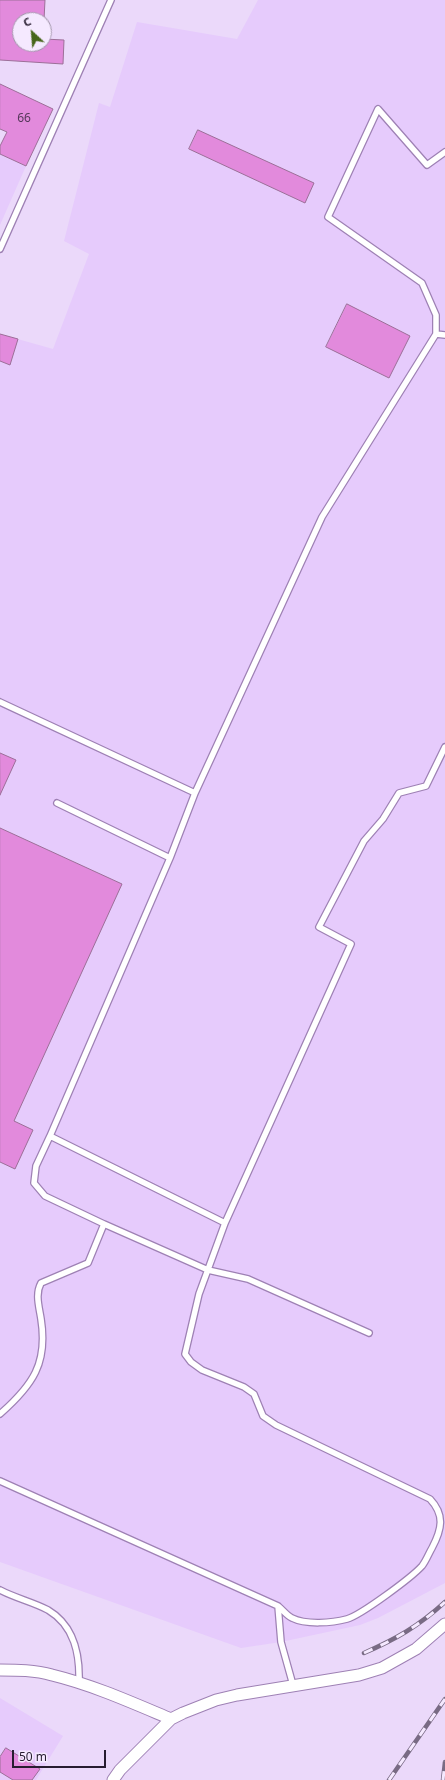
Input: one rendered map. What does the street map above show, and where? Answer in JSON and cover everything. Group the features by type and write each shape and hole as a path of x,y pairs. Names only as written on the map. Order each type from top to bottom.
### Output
{"street":[{"path":"113,1780 120,1770 171,1719 198,1706 216,1700 293,1685 359,1675 382,1668 416,1649 445,1624"},
{"path":"0,1670 37,1672 79,1683 171,1719"}],"lane":[{"path":"0,249 22,196 111,0"},
{"path":"369,1333 248,1279 208,1270 104,1224 45,1196 34,1183 36,1166 170,858 195,793 322,518 436,334 436,315 422,283 328,217 378,110 427,165 445,152"},
{"path":"436,334 445,335"},
{"path":"0,702 195,793"},
{"path":"0,1481 278,1606 291,1618 300,1621 333,1622 348,1619 378,1601 422,1566 441,1531 442,1520 440,1510 430,1499 276,1425 263,1416 254,1394 244,1387 202,1370 191,1362 185,1354 192,1322 208,1270 225,1223 351,944 319,927 364,841 383,819 399,793 426,786 445,747"},
{"path":"58,803 170,858"},
{"path":"50,1136 225,1223"},
{"path":"0,1414 27,1385 41,1360 44,1336 37,1294 38,1288 41,1283 47,1279 88,1263 104,1224"},
{"path":"0,1590 47,1610 59,1617 67,1626 75,1644 78,1656 79,1683"},
{"path":"278,1606 281,1642 293,1685"}],"shaded area":[{"path":"258,0 445,0 445,1583 378,1618 360,1625 281,1642 241,1648 0,1562 0,334 53,349 89,254 64,241 99,103 110,107 137,22 237,39"},
{"path":"0,154 26,166 0,225"},
{"path":"0,1698 63,1736 36,1780 0,1780"}],"building":[{"path":"0,0 45,0 44,12 12,12 12,52 52,52 52,39 64,40 63,64 0,60"},
{"path":"0,84 53,109 26,166 0,154 0,146 7,132 0,129"},
{"path":"198,130 314,183 305,203 189,149"},
{"path":"347,304 410,336 389,378 326,347"},
{"path":"0,334 18,339 10,365 0,361"},
{"path":"0,753 16,760 0,795"},
{"path":"0,828 122,884 14,1121 33,1130 15,1169 0,1162"},
{"path":"6,1748 40,1769 32,1780 13,1780 0,1772 0,1757"}],"railway":[{"path":"364,1653 407,1631 445,1602"},
{"path":"389,1780 445,1699"},
{"path":"443,1780 445,1762"}]}
